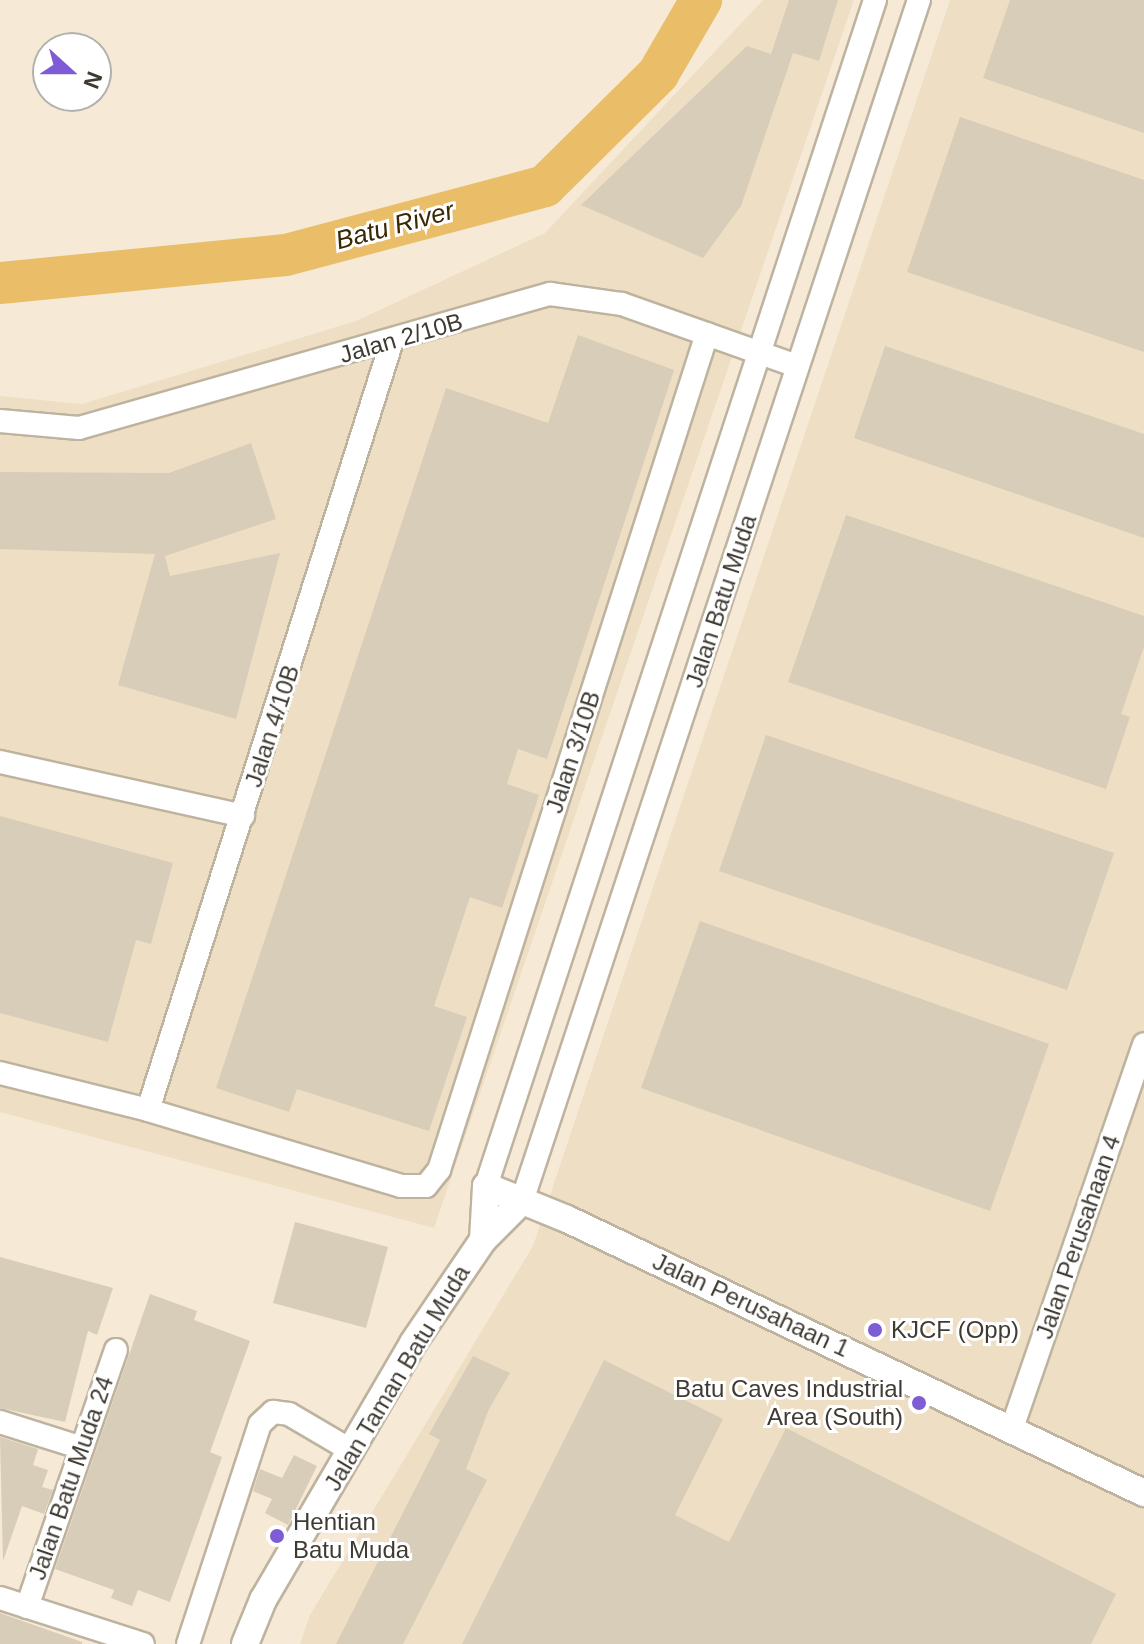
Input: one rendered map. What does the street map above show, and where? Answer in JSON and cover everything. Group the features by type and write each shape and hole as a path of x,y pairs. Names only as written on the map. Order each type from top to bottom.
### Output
{"street":[{"name":"Jalan Batu Muda","path":"486,1186 756,352 875,0"},
{"name":"Jalan Batu Muda","path":"522,1201 919,0"},
{"name":"Jalan 2/10B","path":"0,421 79,428 550,294 622,304 797,366"},
{"name":"Jalan 3/10B","path":"148,1110 415,1189 426,1186 439,1170 707,334"},
{"name":"Jalan 4/10B","path":"148,1110 392,341"},
{"path":"0,762 243,816"},
{"name":"Jalan Perusahaan 4","path":"1011,1431 1144,1044"},
{"path":"0,1073 148,1110"},
{"name":"Jalan Perusahaan 1","path":"486,1186 1144,1493"},
{"name":"Jalan Taman Batu Muda","path":"483,1240 486,1186"},
{"name":"Jalan Taman Batu Muda","path":"245,1644 263,1600 413,1343 483,1240 522,1201"},
{"name":"Jalan Batu Muda 24","path":"27,1607 116,1350"},
{"path":"188,1644 260,1424 273,1412 289,1414 352,1451"},
{"path":"0,1422 82,1448"},
{"path":"0,1598 143,1644"}],"shaded area":[{"path":"763,0 854,0 434,1228 0,1112 0,396 82,404 356,321 545,233"},
{"path":"950,0 1144,0 1144,1644 300,1644 310,1615 533,1246"}],"building":[{"path":"789,0 838,0 819,61 793,53 741,206 703,258 581,205 747,46 771,54"},
{"path":"1010,0 1144,0 1144,133 983,78"},
{"path":"960,117 1144,180 1144,352 907,272"},
{"path":"578,335 674,370 547,759 518,749 507,784 539,795 502,908 470,897 434,1006 467,1017 429,1131 297,1089 289,1112 216,1088 446,388 548,423"},
{"path":"885,346 1144,434 1144,538 854,438"},
{"path":"251,443 276,519 165,556 170,576 280,553 236,719 118,685 155,554 0,549 0,472 169,473"},
{"path":"846,515 1144,616 1144,647 1121,714 1130,717 1106,789 788,682"},
{"path":"766,735 1114,853 1067,990 719,871"},
{"path":"0,816 173,863 151,944 136,940 108,1042 0,1013"},
{"path":"700,921 1049,1044 990,1211 641,1088"},
{"path":"295,1222 388,1247 366,1328 273,1303"},
{"path":"0,1257 113,1288 97,1335 88,1331 65,1422 0,1408"},
{"path":"150,1294 197,1311 194,1320 250,1341 210,1452 222,1457 170,1602 138,1590 132,1606 111,1598 114,1590 55,1569"},
{"path":"473,1356 510,1373 489,1409 466,1469 487,1480 403,1644 336,1644 440,1440 429,1434"},
{"path":"604,1360 723,1419 675,1515 729,1542 786,1428 1116,1594 1091,1644 462,1644"},
{"path":"0,1437 38,1449 33,1465 48,1470 42,1487 53,1490 44,1514 22,1506 3,1561"},
{"path":"294,1455 317,1466 288,1525 265,1513 272,1499 253,1491 260,1469 282,1478"},
{"path":"0,1613 82,1642 82,1644 0,1644"}],"waterway":[{"name":"Batu River","path":"0,283 286,255 545,186 658,74 701,0"}],"place":[{"name":"KJCF (Opp)","path":"875,1330"},
{"name":"Batu Caves Industrial Area (South)","path":"919,1403"},
{"name":"Hentian Batu Muda","path":"277,1536"}]}
